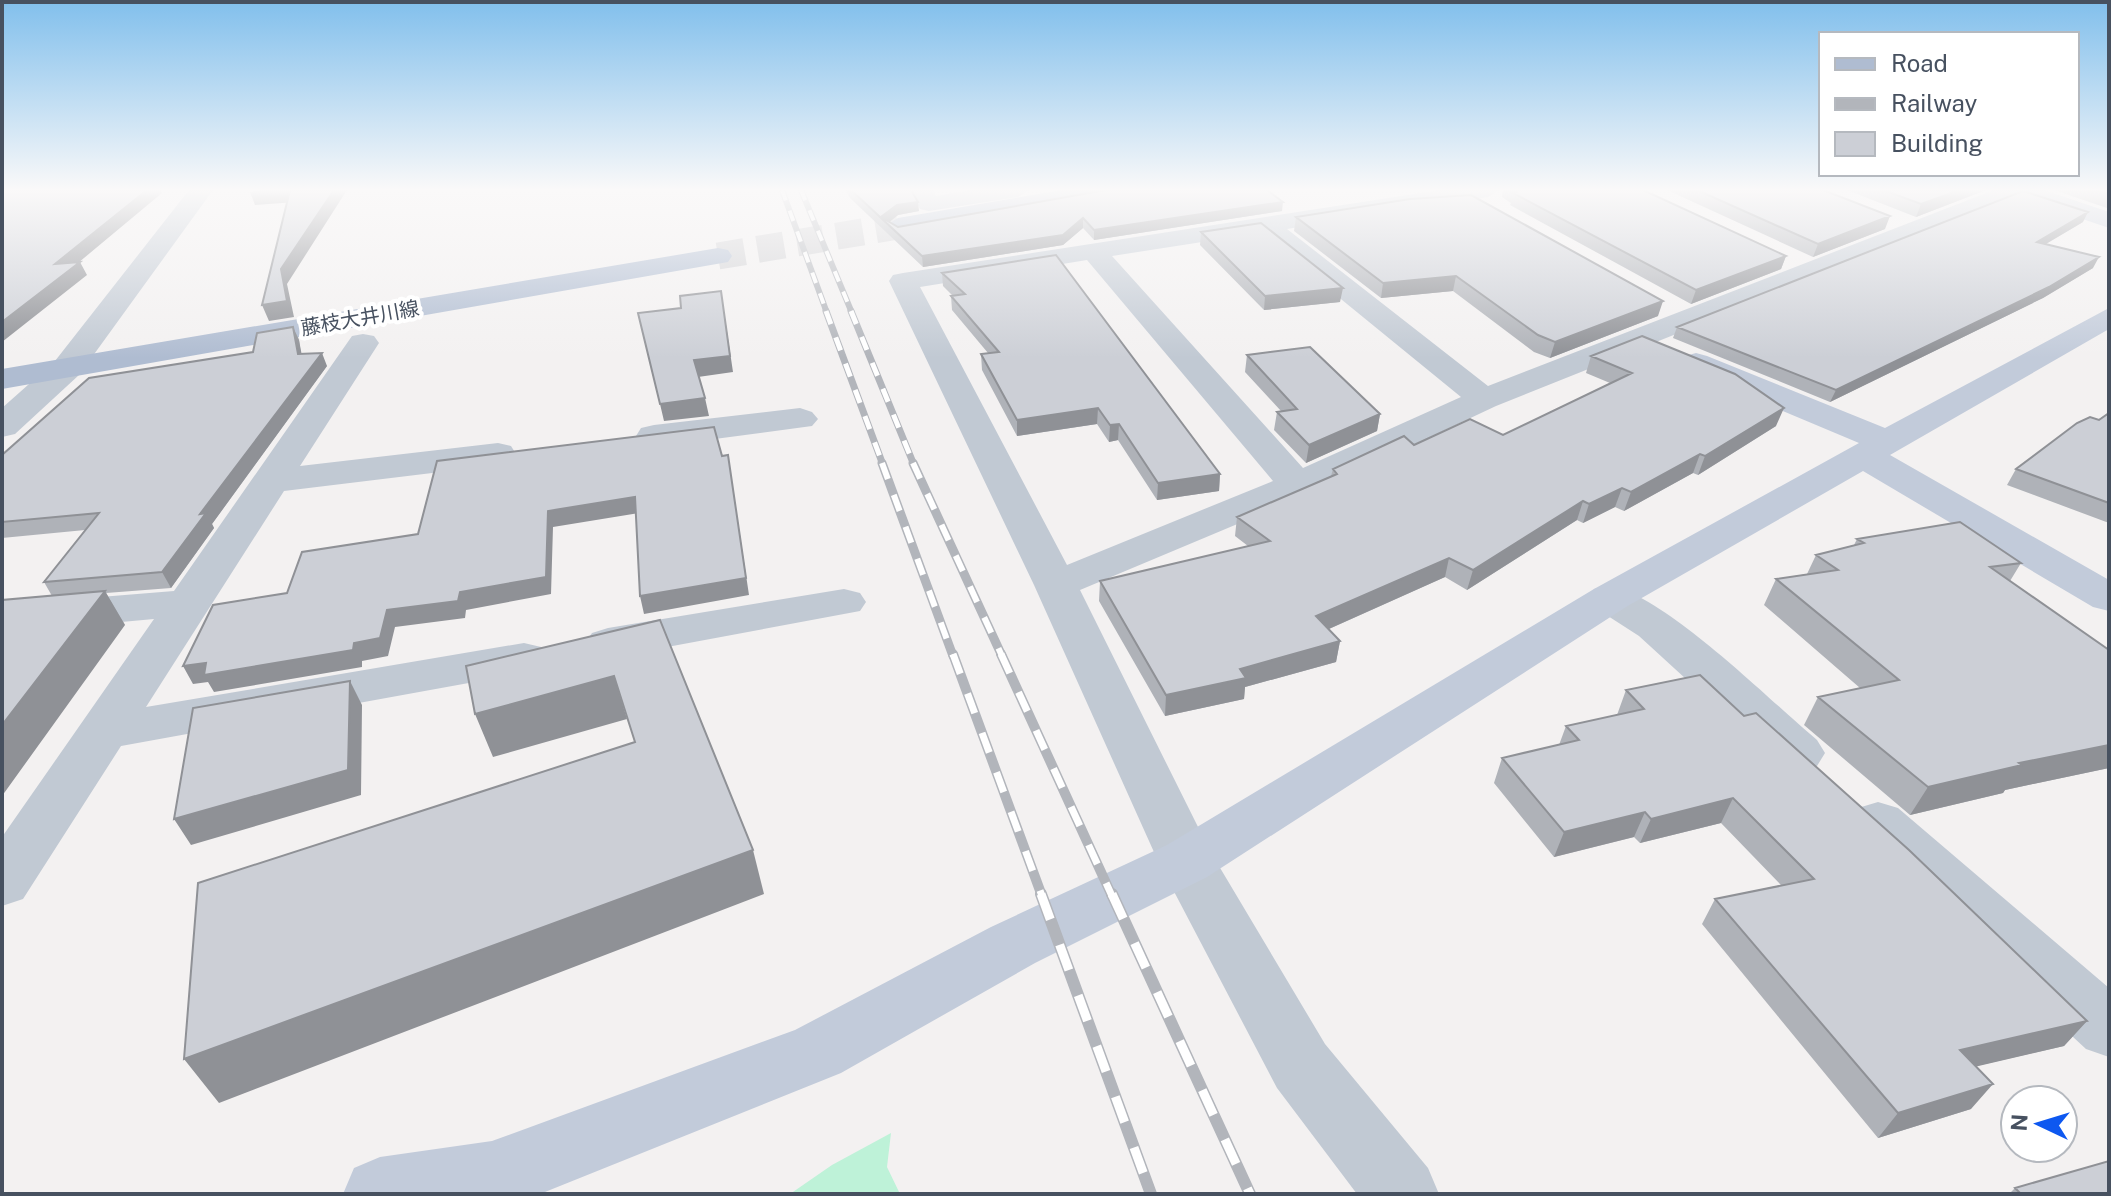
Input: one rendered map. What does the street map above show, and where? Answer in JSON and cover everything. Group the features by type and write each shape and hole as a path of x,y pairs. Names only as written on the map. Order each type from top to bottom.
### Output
{"main road":[{"name":"藤枝大井川線","path":"2,379 718,256"}],"street":[{"path":"2,426 67,368 159,246"},
{"path":"1126,246 903,281 1056,585 1187,861 1301,1066 1402,1194"},
{"path":"1292,246 1484,399"},
{"path":"1056,585 1297,485 1484,399 1641,340 1677,312 1813,270 1874,246"},
{"path":"1093,251 1297,485"},
{"path":"1784,257 1813,270"},
{"path":"380,1194 490,1186 817,1052 1013,945 1187,861 1610,598 2109,317"},
{"path":"1641,340 1876,449 2109,598"},
{"path":"2,883 363,343"},
{"path":"613,441 800,419"},
{"path":"270,481 535,450"},
{"path":"1610,598 1655,626 2109,1028"},
{"path":"105,731 844,602"},
{"path":"2,619 189,603"}],"green space":[{"path":"891,1133 887,1167 900,1194 790,1194 832,1165"}],"building":[{"path":"2,246 78,246 55,264 80,262 2,322"},
{"path":"276,246 297,246 281,269 287,301 262,305"},
{"path":"911,246 990,246 922,256"},
{"path":"1215,246 1290,246 1343,288 1265,296"},
{"path":"1334,246 1563,246 1663,301 1555,342 1538,335 1456,276 1383,283"},
{"path":"1613,246 1764,246 1786,256 1696,290"},
{"path":"1884,246 2053,246 2099,257 2049,287 1836,390 1677,327"},
{"path":"1056,255 1220,474 1158,483 1119,424 1110,425 1098,408 1017,420 981,354 999,352 951,296 965,294 942,273"},
{"path":"721,291 730,356 694,360 705,398 660,404 638,313 681,308 680,296"},
{"path":"293,327 298,354 322,353 200,514 206,513 162,572 44,582 99,513 2,522 2,455 89,378 253,352 257,333"},
{"path":"1642,336 1735,374 1784,408 1705,456 1700,454 1631,492 1622,488 1589,504 1583,501 1473,570 1449,558 1316,616 1340,641 1240,669 1246,678 1166,695 1100,581 1270,541 1237,517 1337,474 1333,469 1404,436 1414,445 1470,419 1503,435 1632,373 1591,356"},
{"path":"1310,347 1380,414 1309,445 1277,412 1297,409 1247,355"},
{"path":"2109,413 2109,503 2016,469 2077,423 2090,417 2099,420"},
{"path":"714,427 722,456 728,455 746,578 640,596 635,497 548,511 546,577 460,592 458,601 387,610 380,638 354,643 353,650 204,675 206,663 183,666 213,605 287,593 302,552 418,534 437,461"},
{"path":"1960,522 2021,563 1990,567 2109,650 2109,745 2019,763 2022,765 1928,787 1818,697 1899,680 1776,579 1838,570 1816,555 1864,543 1857,539"},
{"path":"105,591 2,725 2,600"},
{"path":"660,620 753,850 184,1059 198,883 635,742 614,676 475,714 466,666"},
{"path":"1700,675 1744,716 1756,713 1909,850 2087,1021 1960,1050 1993,1084 1898,1113 1715,899 1814,879 1733,798 1651,819 1645,812 1564,832 1502,758 1579,740 1566,726 1644,709 1626,690"},
{"path":"350,681 348,770 174,819 193,708"},
{"path":"2109,1161 2109,1194 2021,1194 2015,1188"}],"tunnel":[{"path":"718,256 779,246"}],"railway":[{"path":"802,246 827,313"},
{"path":"824,246 852,313"},
{"path":"826,311 883,465"},
{"path":"851,311 914,465"},
{"path":"882,463 953,656"},
{"path":"913,463 1002,656"},
{"path":"953,654 1042,896"},
{"path":"1001,654 1112,896"},
{"path":"1041,894 1151,1194"},
{"path":"1112,894 1250,1194"}]}
